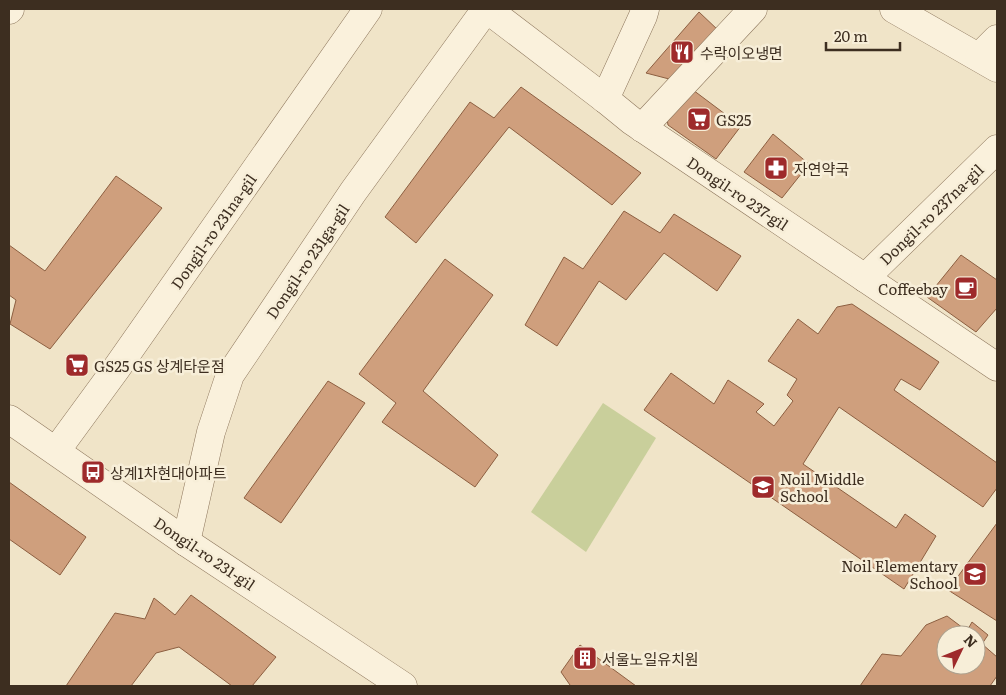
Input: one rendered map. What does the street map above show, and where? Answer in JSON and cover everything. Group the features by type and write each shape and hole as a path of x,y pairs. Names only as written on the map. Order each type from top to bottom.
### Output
{"street":[{"name":"Dongil-ro 231na-gil","path":"56,451 116,369 368,9"},
{"name":"Dongil-ro 237-gil","path":"486,9 642,128 997,367"},
{"name":"Dongil-ro 231ga-gil","path":"186,542 211,432 230,375 354,192 486,9"},
{"path":"605,99 645,9"},
{"path":"642,128 753,9"},
{"path":"894,9 991,55"},
{"name":"Dongil-ro 237na-gil","path":"865,278 997,150"},
{"name":"Dongil-ro 231-gil","path":"9,419 186,542 403,686"}],"green space":[{"path":"603,403 656,438 586,552 531,512"}],"building":[{"name":"수락이오냉면","path":"699,12 719,31 673,80 646,73"},
{"path":"521,87 641,173 612,205 509,127 416,243 385,217 470,102 494,118"},
{"name":"GS25","path":"689,87 741,126 716,159 668,125 666,113"},
{"name":"자연약국","path":"773,134 809,164 782,198 744,172"},
{"path":"116,176 162,208 50,349 10,324 16,300 9,295 9,245 45,271"},
{"path":"624,211 660,233 674,214 741,256 717,291 664,253 626,300 599,281 557,346 525,325 564,257 583,269"},
{"name":"Coffeebay","path":"961,255 997,280 997,308 976,332 927,297"},
{"path":"445,259 493,295 423,391 498,455 475,487 382,422 396,403 359,374"},
{"path":"852,304 939,362 920,390 901,379 894,390 997,463 997,488 983,507 839,407 803,464 896,528 905,514 936,536 904,589 644,410 671,373 714,404 728,380 764,404 756,412 774,426 793,401 787,395 797,379 768,361 798,319 818,334 837,307"},
{"path":"328,381 365,403 281,523 244,498"},
{"path":"9,482 86,537 60,575 9,539"},
{"path":"997,523 997,621 948,590"},
{"path":"191,595 276,657 252,686 232,686 179,647 156,653 131,686 66,686 115,613 145,619 154,598 175,615"},
{"path":"947,616 959,625 936,625 936,675 986,675 986,647 997,657 997,676 990,686 860,686 882,654 901,656 926,625"},
{"name":"서울노일유치원","path":"580,645 636,686 569,686 561,672"}],"place":[{"name":"수락이오냉면","path":"682,52"},
{"name":"GS25","path":"699,119"},
{"name":"자연약국","path":"776,168"},
{"name":"Coffeebay","path":"966,288"},
{"name":"GS25 GS 상계타운점","path":"77,365"},
{"name":"상계1차현대아파트","path":"93,472"},
{"name":"Noil Middle School","path":"763,487"},
{"name":"Noil Elementary School","path":"975,574"},
{"name":"서울노일유치원","path":"585,658"}]}
